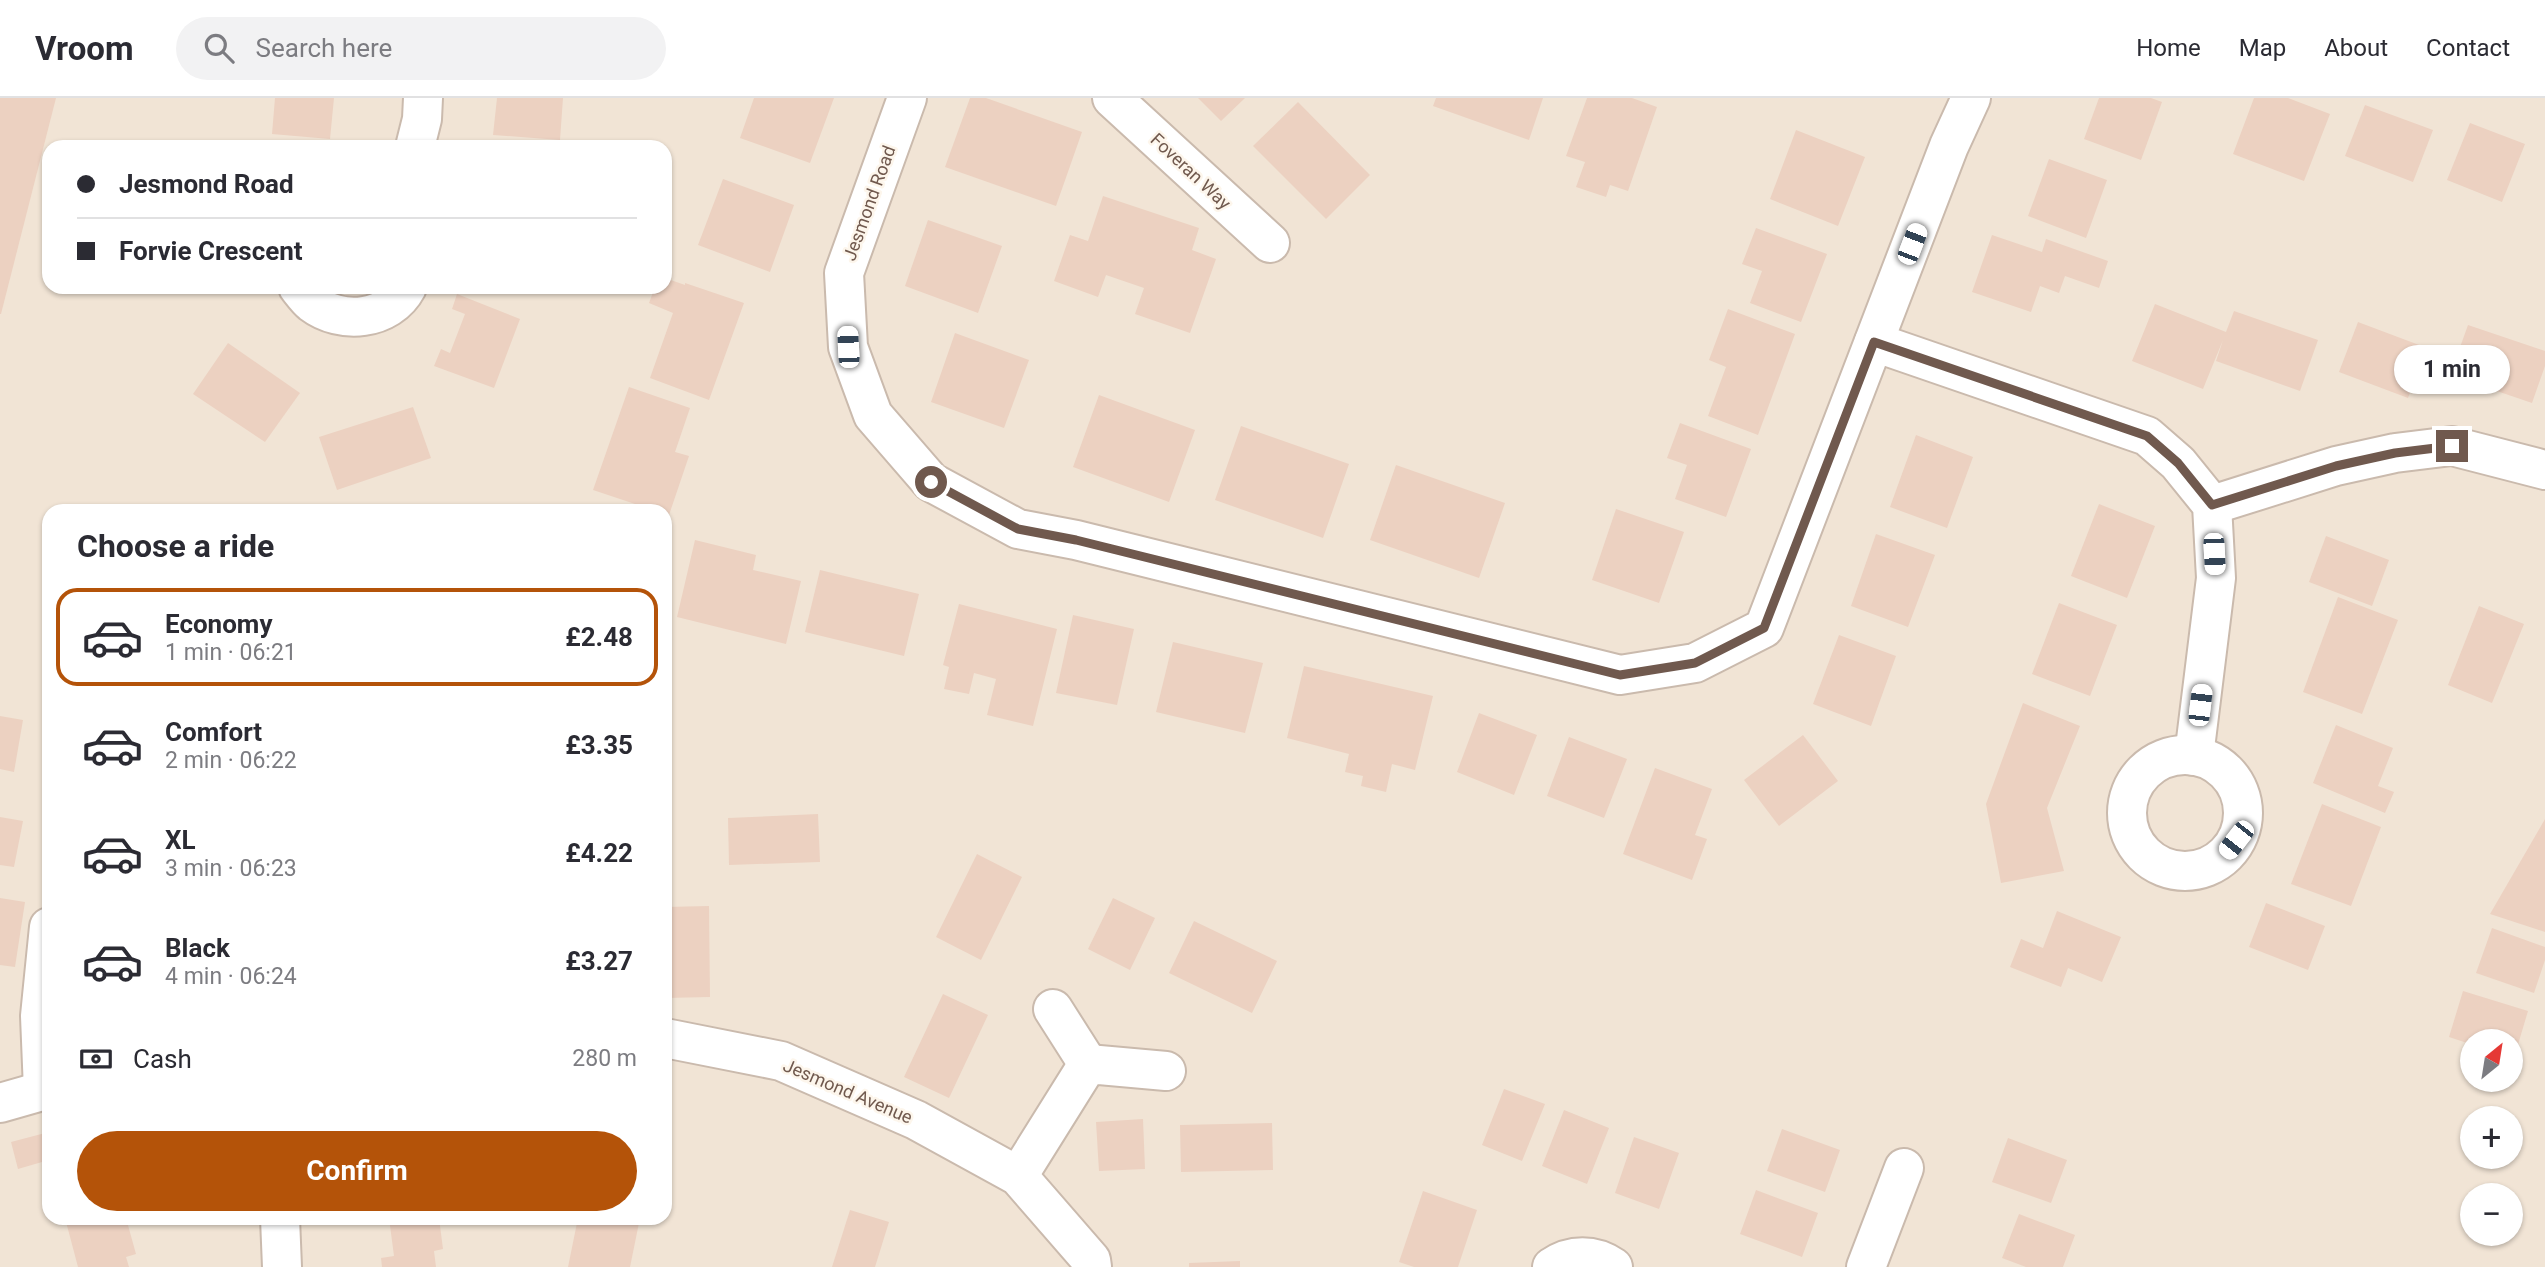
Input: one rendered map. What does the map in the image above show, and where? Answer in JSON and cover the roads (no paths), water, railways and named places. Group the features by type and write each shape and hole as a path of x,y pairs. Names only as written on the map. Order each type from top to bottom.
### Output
{"street":[{"path":"417,140 424,98"},
{"name":"Jesmond Road","path":"907,98 844,273 848,347 873,415 931,482 1018,529 1076,540 1620,675 1695,663 1764,628 1949,146 1971,98"},
{"name":"Foveran Way","path":"1112,98 1270,243"},
{"path":"304,294 311,303 329,313 349,318 370,316 389,307 401,294"},
{"path":"1874,342 2147,436 2178,463 2212,505 2216,578 2194,756"},
{"path":"2212,505 2336,466 2395,453 2452,446 2545,470"},
{"path":"42,996 42,1041"},
{"path":"1053,1009 1088,1064"},
{"name":"Jesmond Avenue","path":"672,1039 781,1061 916,1120 1018,1175 1091,1260 1092,1267"},
{"path":"1088,1064 1166,1071"},
{"path":"1018,1175 1088,1064"},
{"path":"0,1103 42,1091"},
{"path":"1866,1267 1903,1168"},
{"path":"280,1225 282,1267"},
{"path":"1552,1267 1569,1258 1583,1256 1613,1267"}]}
